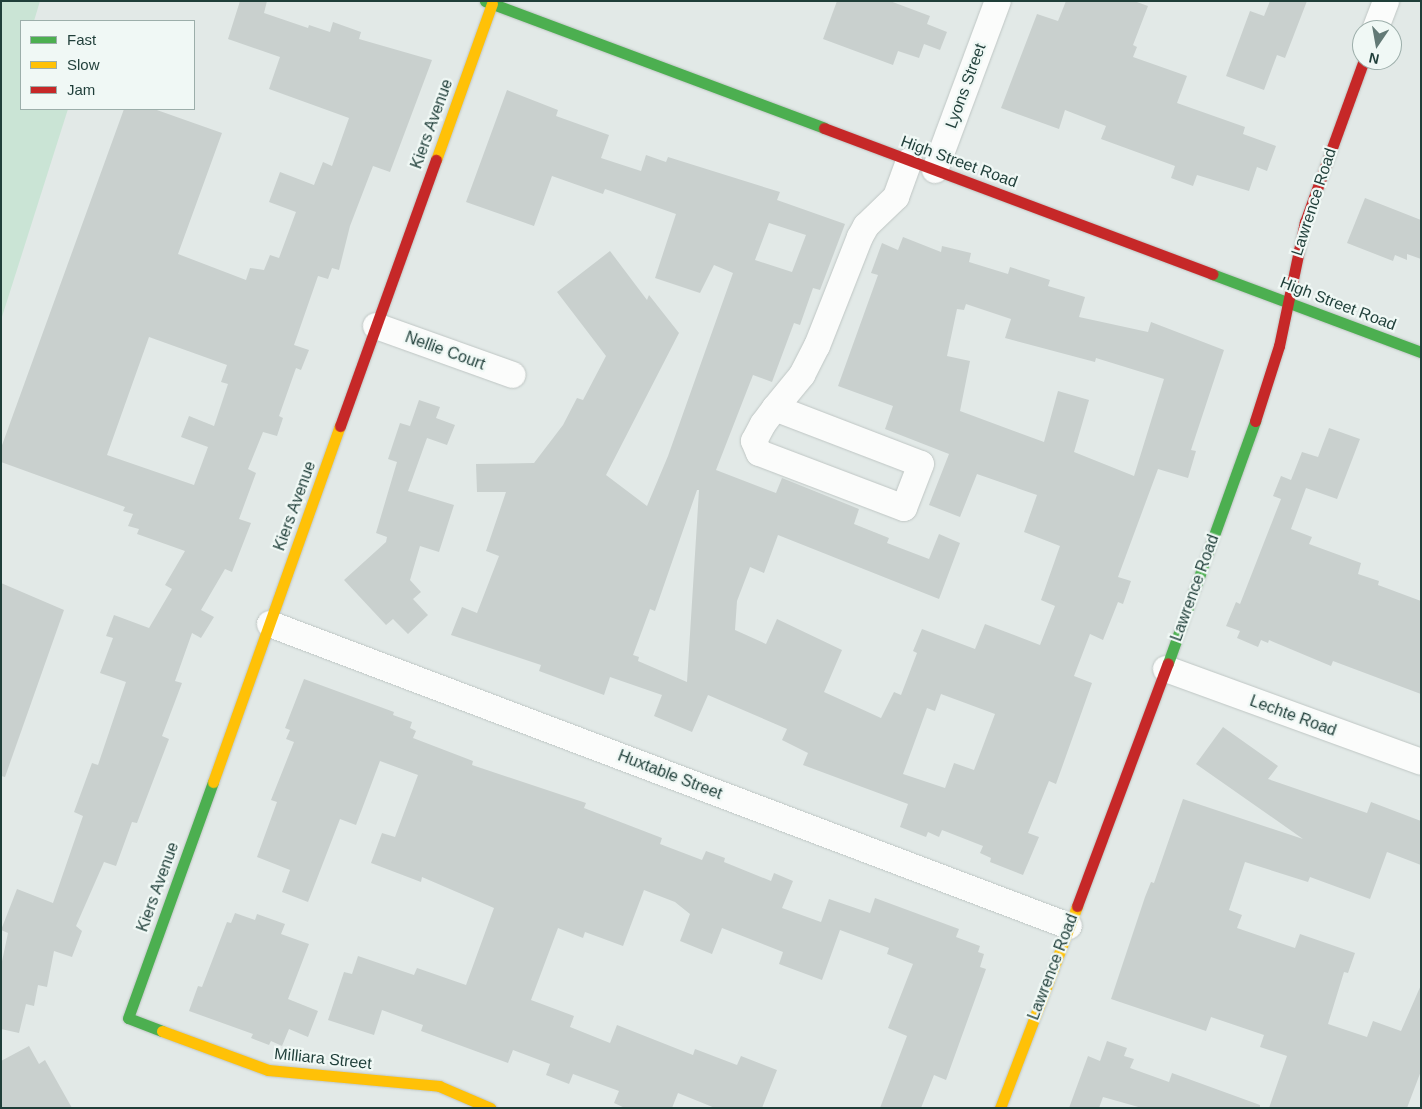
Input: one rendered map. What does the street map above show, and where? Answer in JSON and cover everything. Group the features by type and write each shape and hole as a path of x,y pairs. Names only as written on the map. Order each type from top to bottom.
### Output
{"street":[{"name":"Lyons Street","path":"935,170 998,1"},
{"path":"1379,20 1386,1"},
{"name":"High Street Road","path":"489,3 1421,352"},
{"name":"Kiers Avenue","path":"128,1018 376,326 489,3"},
{"name":"Lawrence Road","path":"1000,1108 1166,669 1262,403 1288,302 1305,222 1360,70"},
{"path":"775,408 921,464 904,508 759,453 755,448 756,435 775,408 802,375 817,346 860,237 866,226 896,197 909,160"},
{"name":"Nellie Court","path":"376,326 513,375"},
{"name":"Huxtable Street","path":"270,624 1069,926"},
{"name":"Lechte Road","path":"1166,669 1421,762"},
{"name":"Milliara Street","path":"128,1018 268,1070 439,1086 490,1108"}],"green space":[{"path":"1,1 40,1 34,20 20,20 20,110 68,110 1,320"}],"building":[{"path":"240,1 267,1 264,13 308,28 309,25 330,32 333,22 361,32 359,39 432,60 390,172 373,166 350,226 339,270 332,268 328,279 318,276 294,345 309,350 301,370 296,368 279,416 283,418 277,436 263,432 248,469 256,473 239,519 251,523 232,572 225,569 201,610 214,617 201,638 192,633 175,681 182,683 162,736 169,739 137,823 132,822 116,866 104,862 76,926 82,931 72,957 54,951 47,987 38,985 34,1006 26,1004 19,1033 1,1029 1,966 8,933 1,930 17,889 53,903 83,816 74,812 92,763 98,765 126,682 100,673 113,638 106,636 114,615 149,628 172,589 165,585 185,551 137,534 139,529 128,526 133,514 123,511 125,507 1,462 1,448 124,110 157,110 222,133 178,254 246,280 250,268 264,270 270,255 279,258 296,212 269,202 280,172 314,185 323,162 332,166 349,118 269,89 280,57 228,39","holes":["149,337 227,365 221,382 228,384 214,426 189,416 181,437 208,447 194,485 107,455"]},
{"path":"837,1 890,1 930,16 927,24 947,32 940,50 924,44 919,58 898,51 893,65 823,39"},
{"path":"1066,1 1134,1 1148,6 1133,45 1137,47 1133,57 1187,76 1177,103 1245,127 1243,134 1276,146 1267,171 1257,167 1249,191 1197,175 1193,186 1171,178 1175,166 1101,139 1106,126 1065,110 1059,129 1001,108 1037,14 1058,21"},
{"path":"1270,1 1307,1 1285,58 1277,55 1264,90 1226,76 1250,11 1264,16"},
{"path":"507,90 558,110 556,116 609,135 601,158 641,171 646,155 666,162 668,157 780,192 777,200 845,224 820,290 813,288 800,325 794,323 772,382 753,375 716,470 776,493 782,478 859,509 854,524 889,538 887,543 929,559 939,534 960,543 939,599 778,535 764,573 750,567 737,601 735,630 766,644 777,619 842,650 824,692 881,718 894,692 901,695 917,653 913,651 922,629 975,649 985,624 1040,645 1055,606 1041,600 1060,546 1024,532 1037,495 977,474 960,517 929,505 949,454 885,429 893,406 838,386 878,275 871,273 882,243 898,250 903,237 941,252 942,246 971,253 969,262 1008,274 1010,267 1050,280 1048,286 1085,297 1079,317 1148,332 1151,322 1224,350 1191,450 1196,451 1188,478 1158,469 1118,577 1131,581 1123,604 1118,602 1103,640 1090,634 1074,676 1092,683 1056,784 1049,781 1028,833 1039,837 1023,875 990,862 991,858 980,853 983,846 942,830 939,837 928,832 926,837 900,827 908,804 803,765 808,753 782,740 787,729 708,695 692,732 654,716 662,695 610,677 604,695 539,671 541,665 451,635 462,607 477,613 499,556 486,551 506,492 477,492 476,464 534,463 563,425 577,398 583,400 606,356 557,292 610,251 647,300 649,295 679,333 606,475 647,506 668,456 733,273 714,265 700,293 655,278 676,214 605,189 603,194 552,176 534,226 466,202","holes":["769,223 806,235 792,272 755,260","966,304 1011,319 1005,338 1095,362 1096,358 1164,379 1134,476 1074,452 1089,400 1058,391 1044,442 960,411 970,361 947,356 957,309 964,310","697,490 699,490 687,682 638,661 639,657 633,655 650,609 655,611","941,694 995,714 974,770 954,763 945,788 903,774 927,708 935,711"]},
{"path":"1365,198 1421,220 1421,259 1407,254 1407,260 1395,255 1393,261 1347,243"},
{"path":"419,400 440,407 436,418 455,425 447,445 427,438 408,491 454,505 439,552 420,546 410,580 421,592 413,599 428,615 408,634 393,619 386,625 344,580 386,542 387,537 376,533 397,462 388,459 400,423 410,426"},
{"path":"1329,428 1360,439 1337,499 1306,488 1291,529 1312,537 1309,544 1361,563 1358,574 1379,581 1378,585 1421,601 1421,694 1333,661 1331,666 1269,640 1268,643 1261,640 1258,647 1237,638 1240,631 1226,626 1236,602 1240,604 1281,499 1273,496 1281,476 1291,480 1302,452 1318,457"},
{"path":"1,583 64,610 5,777 1,776"},
{"path":"304,679 394,712 393,715 412,722 410,728 416,731 413,738 473,761 472,765 586,803 584,808 662,838 660,844 702,860 706,851 725,858 724,862 771,881 774,873 793,881 782,908 821,922 829,899 870,913 875,898 959,929 956,937 980,946 978,952 984,954 980,967 986,969 946,1080 934,1075 921,1108 880,1108 907,1036 888,1028 913,964 887,954 889,948 840,930 822,980 779,964 783,952 722,928 712,954 680,941 690,914 675,902 644,890 623,946 585,932 583,938 558,928 531,1000 574,1016 570,1027 610,1043 617,1025 693,1055 695,1049 737,1065 741,1056 777,1070 762,1108 715,1108 678,1093 672,1108 625,1108 614,1103 619,1091 573,1074 569,1084 546,1075 550,1064 513,1050 508,1063 421,1031 423,1025 382,1010 374,1035 328,1020 344,972 352,974 358,956 414,975 417,968 466,985 494,908 422,877 421,882 371,863 382,833 395,837 418,775 380,761 356,825 340,819 308,902 282,892 290,870 257,857 277,802 271,800 294,742 286,739 290,730 285,728"},
{"path":"1223,727 1278,766 1268,779 1367,813 1371,802 1421,821 1421,865 1387,852 1370,899 1310,877 1308,882 1245,862 1229,910 1242,915 1237,928 1295,948 1300,934 1355,953 1348,973 1344,972 1328,1024 1367,1037 1373,1021 1401,1031 1421,985 1421,1071 1407,1108 1269,1108 1287,1056 1260,1047 1264,1035 1211,1017 1206,1031 1111,999 1145,897 1151,882 1154,883 1183,799 1303,839 1196,764"},
{"path":"235,913 255,920 257,914 285,924 281,934 309,944 288,999 318,1011 308,1037 289,1029 282,1046 271,1041 269,1045 251,1038 253,1034 189,1011 198,986 202,987 227,922 231,923"},
{"path":"1107,1041 1127,1048 1124,1056 1134,1059 1130,1068 1169,1082 1172,1073 1260,1105 1260,1108 1142,1108 1103,1097 1099,1108 1069,1108 1088,1056 1100,1061"},
{"path":"29,1046 39,1064 45,1060 72,1108 1,1108 1,1061"}],"traffic: fast":[{"path":"485,1 824,128"},
{"path":"1212,274 1421,352"},
{"path":"1168,663 1255,421"},
{"path":"162,1031 128,1018 213,782"}],"traffic: slow":[{"path":"436,160 492,4"},
{"path":"213,782 340,426"},
{"path":"1000,1108 1077,906"},
{"path":"162,1031 268,1070 439,1086 490,1108"}],"traffic: jam":[{"path":"1255,421 1279,346 1305,222 1360,70"},
{"path":"824,128 1212,274"},
{"path":"340,426 436,160"},
{"path":"1077,906 1168,663"}]}
